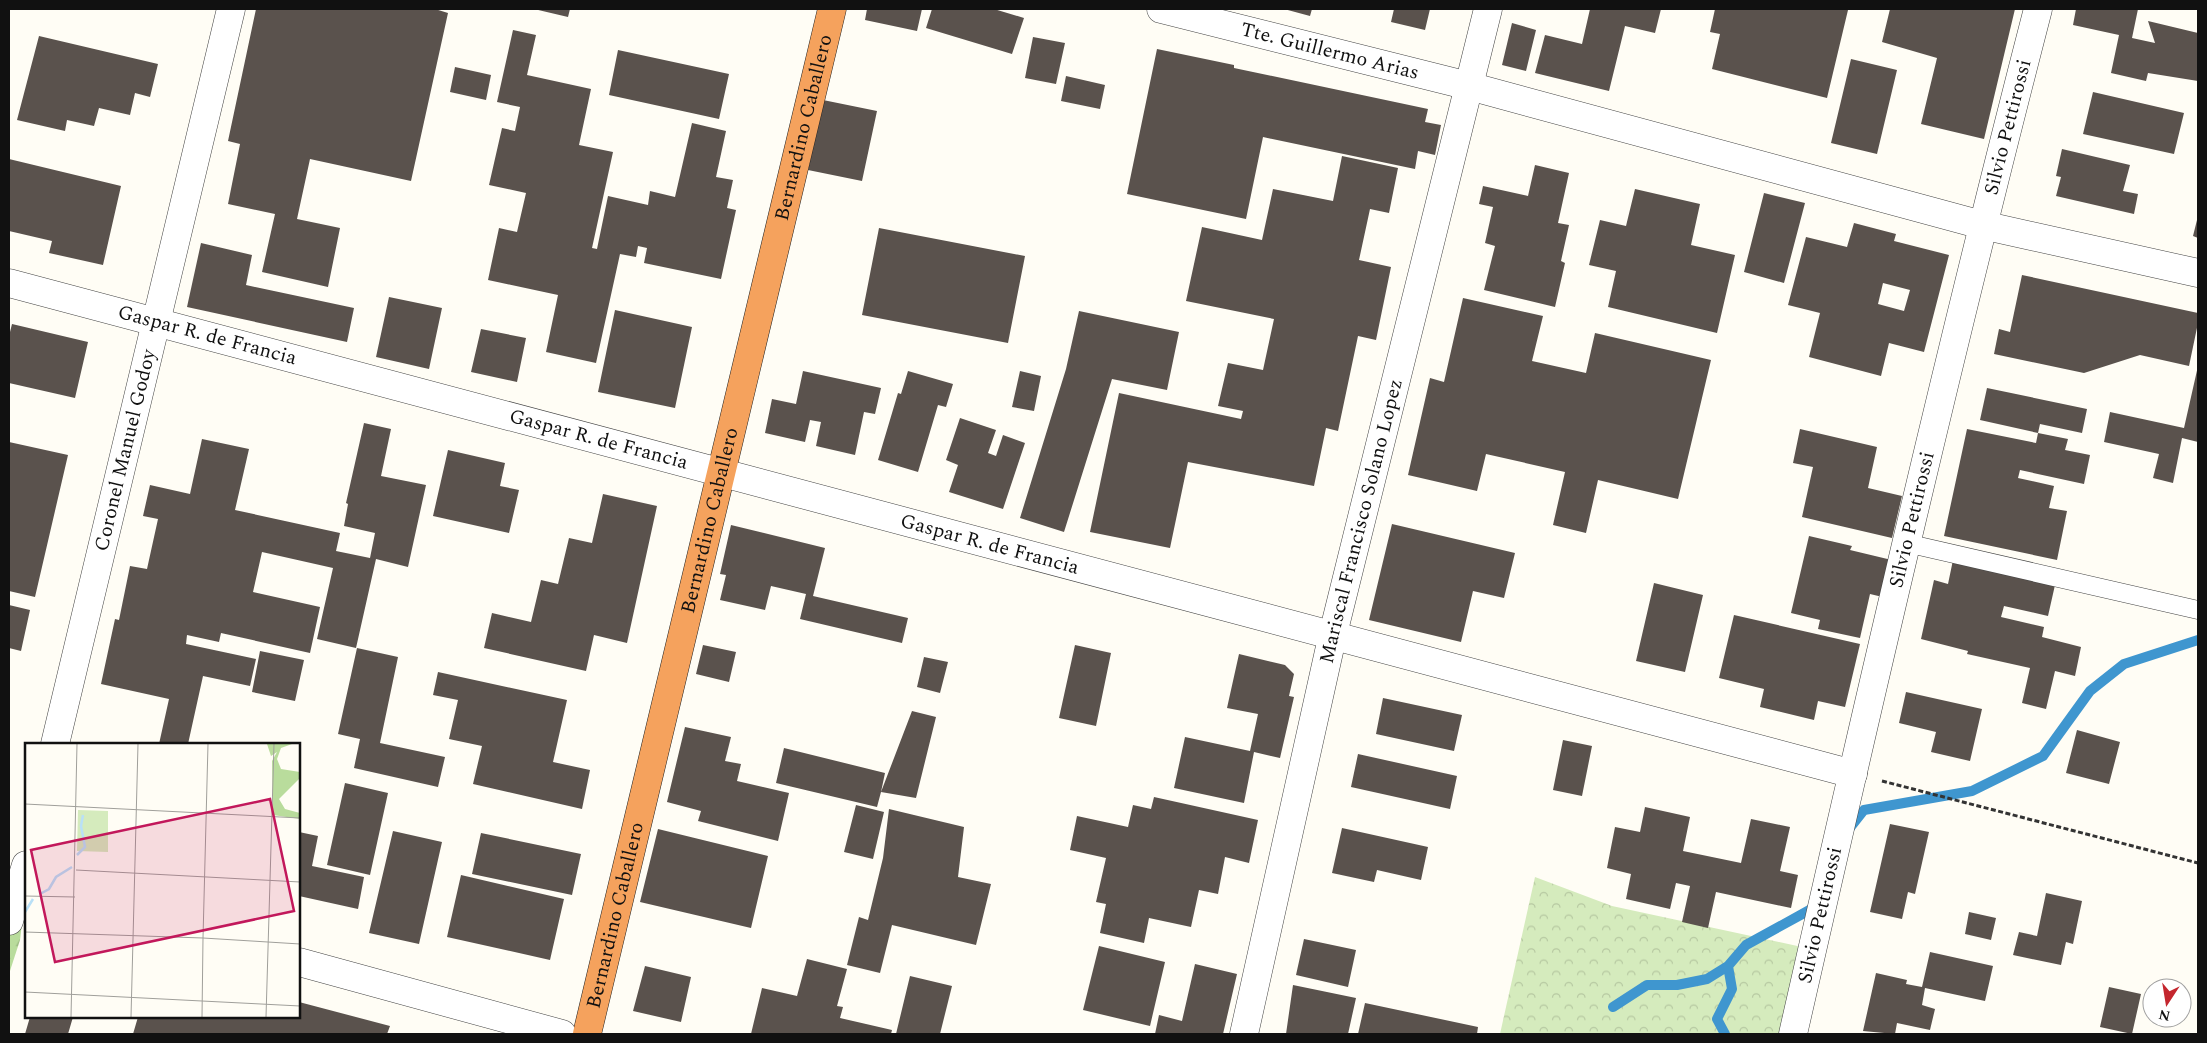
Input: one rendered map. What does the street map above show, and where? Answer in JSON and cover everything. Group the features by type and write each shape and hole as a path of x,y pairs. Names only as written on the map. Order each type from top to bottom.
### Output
{"highway":[{"name":"Bernardino Caballero","path":"587,1034 832,9"}],"street":[{"name":"Coronel Manuel Godoy","path":"55,743 231,9"},
{"name":"Tte. Guillermo Arias","path":"1160,9 1469,86 1982,226 2198,274"},
{"name":"Mariscal Francisco Solano Lopez","path":"1244,1034 1332,638 1488,9"},
{"name":"Silvio Pettirossi","path":"1793,1034 1906,543 1982,226 2038,9"},
{"name":"Gaspar R. de Francia","path":"9,283 722,471 1332,638 1852,774"},
{"path":"9,921 21,881"},
{"path":"300,962 562,1034"}],"lane":[{"path":"1906,543 2198,610"}],"path":[{"path":"1852,774 2198,863"}],"green space":[{"path":"1535,877 1612,906 1802,947 1782,1034 1500,1034"},
{"path":"9,901 22,923 20,940 9,974"}],"building":[{"path":"256,9 435,9 448,13 411,181 310,159 297,219 340,228 328,287 262,272 275,214 228,204 240,144 228,141"},
{"path":"534,9 570,9 568,17"},
{"path":"867,9 922,9 917,31 865,20"},
{"path":"932,9 994,9 1024,18 1012,54 926,28"},
{"path":"1284,9 1312,9 1310,16"},
{"path":"1394,9 1430,9 1425,30 1391,22"},
{"path":"1590,9 1661,9 1655,33 1625,26 1609,91 1535,73 1545,35 1582,44"},
{"path":"1715,9 1848,10 1827,98 1712,69 1720,34 1710,32"},
{"path":"1890,9 2015,9 1984,139 1921,124 1937,58 1882,42"},
{"path":"2076,9 2138,9 2132,38 2155,43 2148,21 2198,33 2198,81 2148,73 2146,81 2111,73 2119,35 2073,25"},
{"path":"1512,23 1536,30 1526,71 1502,65"},
{"path":"513,30 536,35 527,75 591,89 579,145 613,152 592,248 597,249 608,196 648,205 650,191 675,197 692,123 726,131 716,177 733,180 727,208 736,210 721,279 644,263 647,248 638,246 636,257 620,254 596,363 546,352 558,295 488,280 499,228 517,232 526,193 489,185 502,128 515,131 520,107 497,102"},
{"path":"39,36 158,64 150,97 135,93 130,115 99,108 94,126 67,120 65,131 17,120"},
{"path":"1033,37 1065,43 1056,84 1025,78"},
{"path":"1157,49 1234,65 1234,68 1428,109 1425,122 1441,125 1435,155 1418,151 1415,169 1263,137 1246,219 1127,194"},
{"path":"618,50 729,74 719,119 609,95"},
{"path":"1851,59 1897,70 1877,154 1831,143"},
{"path":"455,67 491,75 486,100 450,92"},
{"path":"1066,76 1105,85 1100,109 1061,101"},
{"path":"2093,92 2184,113 2174,154 2083,134"},
{"path":"823,100 877,111 862,181 808,170"},
{"path":"2062,149 2130,165 2123,191 2138,194 2134,214 2056,196 2061,177 2056,176"},
{"path":"1342,156 1398,168 1389,213 1370,209 1359,260 1391,267 1376,340 1358,336 1338,431 1326,428 1314,486 1188,462 1170,548 1090,532 1119,393 1241,419 1243,411 1218,406 1228,363 1263,370 1274,319 1186,301 1202,227 1262,240 1273,189 1333,201"},
{"path":"9,159 121,186 103,265 49,253 52,241 9,231"},
{"path":"1535,165 1569,173 1558,223 1569,225 1561,261 1565,263 1555,307 1484,290 1495,246 1485,243 1493,207 1479,204 1483,186 1528,196"},
{"path":"1635,189 1700,204 1691,245 1735,255 1717,333 1608,307 1616,271 1589,265 1600,220 1626,226"},
{"path":"1764,193 1805,203 1784,283 1744,272"},
{"path":"2198,216 2198,238 2193,236"},
{"path":"1854,223 1896,234 1894,241 1949,255 1924,352 1889,343 1881,376 1809,357 1820,313 1788,305 1806,237 1847,247","holes":["1883,283 1910,290 1904,311 1878,304"]},
{"path":"879,228 1025,256 1008,343 862,315"},
{"path":"201,243 252,255 246,285 354,308 347,342 187,307"},
{"path":"2022,275 2198,313 2198,323 2189,366 2140,355 2084,373 1994,354 1999,329 2010,332"},
{"path":"389,297 442,308 429,369 376,357"},
{"path":"1463,298 1543,316 1532,361 1586,373 1595,333 1711,360 1678,499 1598,480 1586,533 1553,525 1565,472 1486,454 1477,491 1408,475 1430,378 1444,382"},
{"path":"615,310 692,327 675,408 598,392"},
{"path":"1079,311 1179,332 1167,390 1112,379 1064,532 1020,518 1066,369"},
{"path":"12,324 88,342 75,398 9,383 9,336"},
{"path":"481,329 526,338 517,382 471,372"},
{"path":"2198,366 2198,442 2182,438 2173,483 2153,478 2159,454 2104,442 2110,412 2184,428"},
{"path":"803,371 881,388 875,414 864,412 855,455 816,446 821,422 810,420 805,442 765,433 772,399 796,404"},
{"path":"908,371 953,384 946,407 938,405 918,472 878,460 898,393 901,394"},
{"path":"1020,371 1041,376 1034,411 1012,407"},
{"path":"1987,388 2087,409 2082,433 2040,424 2038,433 1980,420"},
{"path":"960,418 996,430 988,453 996,456 1003,435 1025,443 1003,509 949,492 958,465 946,460"},
{"path":"364,423 391,429 381,476 426,485 408,567 376,559 356,648 317,639 333,568 262,552 253,592 320,607 310,653 221,633 219,642 187,635 186,644 256,659 250,686 203,676 188,743 159,743 169,699 101,684 115,619 119,620 130,566 147,569 158,519 143,516 150,485 190,494 202,439 249,449 235,510 340,533 336,551 370,558 375,533 344,526 348,504 346,503"},
{"path":"1800,429 1877,447 1868,488 1902,496 1892,538 1802,517 1813,467 1793,463"},
{"path":"1967,429 2036,443 2038,433 2068,439 2065,450 2090,455 2084,484 2020,470 2018,478 2054,486 2049,508 2067,511 2057,560 1944,536"},
{"path":"9,442 68,455 35,597 9,591"},
{"path":"448,450 505,463 500,486 519,490 509,533 433,516"},
{"path":"603,494 657,506 627,643 594,635 586,671 484,648 492,613 531,622 541,580 558,584 569,538 592,543"},
{"path":"1392,524 1515,553 1504,598 1473,591 1461,642 1369,620"},
{"path":"731,525 825,548 813,596 908,618 902,643 800,619 806,594 771,586 765,610 720,600 726,575 720,574"},
{"path":"1809,536 1852,546 1850,550 1900,562 1891,599 1870,594 1860,638 1818,629 1820,620 1791,613"},
{"path":"1953,560 2055,585 2048,616 2004,606 2001,617 2044,627 2042,637 2081,647 2075,676 2055,671 2046,709 2022,703 2030,668 1967,654 1968,651 1921,639 1934,580 1948,584"},
{"path":"1654,583 1703,595 1685,672 1636,661"},
{"path":"9,605 30,610 21,651 9,648"},
{"path":"1734,615 1860,644 1845,707 1818,701 1814,720 1760,707 1764,689 1719,678"},
{"path":"703,645 736,652 729,682 696,674"},
{"path":"1075,645 1111,653 1096,726 1059,718"},
{"path":"357,648 398,657 380,743 445,757 438,787 354,768 360,739 338,734"},
{"path":"260,651 304,660 295,701 252,692"},
{"path":"1239,654 1285,665 1294,674 1289,696 1294,697 1280,758 1254,752 1244,803 1174,788 1185,737 1250,751 1258,714 1227,708"},
{"path":"924,657 948,662 940,693 917,687"},
{"path":"438,672 567,700 553,762 590,770 582,809 473,784 482,746 449,739 458,700 433,695"},
{"path":"1906,692 1982,709 1970,761 1931,752 1936,732 1899,723"},
{"path":"1383,698 1462,715 1454,751 1376,734"},
{"path":"912,711 936,717 916,798 881,792"},
{"path":"685,727 731,737 725,761 741,764 737,781 789,793 778,841 698,821 701,811 667,802"},
{"path":"2077,730 2120,742 2109,784 2066,773"},
{"path":"1563,740 1592,746 1582,796 1553,790"},
{"path":"784,748 885,773 877,807 776,783"},
{"path":"1358,754 1457,776 1450,809 1351,787"},
{"path":"345,783 388,793 370,875 327,865"},
{"path":"1154,797 1258,820 1249,863 1225,857 1218,894 1199,890 1191,927 1149,918 1144,943 1100,933 1106,904 1096,902 1106,858 1070,850 1077,816 1128,827 1133,805 1151,809"},
{"path":"856,805 884,812 873,859 844,852"},
{"path":"1645,807 1690,817 1683,851 1741,863 1751,819 1790,827 1780,871 1798,875 1791,908 1716,892 1708,928 1682,922 1690,886 1676,883 1670,909 1626,899 1631,874 1607,868 1615,827 1640,832"},
{"path":"889,809 964,827 958,877 991,884 976,945 892,925 880,973 847,965 859,917 868,920 883,858"},
{"path":"1890,824 1929,832 1915,894 1908,892 1902,919 1870,912"},
{"path":"1342,828 1428,847 1421,880 1377,870 1374,882 1332,873"},
{"path":"658,829 768,856 751,928 640,902"},
{"path":"393,831 442,842 419,944 369,933"},
{"path":"300,832 318,836 312,866 364,877 358,909 300,896"},
{"path":"481,833 581,854 572,895 472,874"},
{"path":"461,875 564,899 550,960 447,937"},
{"path":"2046,893 2082,901 2073,944 2066,942 2061,965 2013,955 2019,932 2037,936"},
{"path":"1969,912 1996,918 1991,940 1965,934"},
{"path":"1304,939 1356,950 1348,987 1296,975"},
{"path":"1099,946 1165,962 1150,1026 1083,1010"},
{"path":"1930,952 1993,966 1985,1001 1925,988 1922,1005 1935,1009 1930,1030 1897,1023 1895,1034 1863,1031 1876,973 1907,980 1906,984 1922,987"},
{"path":"807,959 847,969 837,1006 843,1007 840,1018 892,1030 891,1034 751,1034 762,988 797,996"},
{"path":"1195,964 1237,974 1223,1034 1155,1034 1159,1015 1182,1021"},
{"path":"645,966 691,977 681,1022 633,1011"},
{"path":"910,976 952,986 940,1034 896,1034"},
{"path":"1293,985 1356,998 1348,1034 1286,1034"},
{"path":"2109,987 2141,994 2132,1034 2100,1027"},
{"path":"300,1002 390,1026 387,1034 133,1034 138,1018 300,1018"},
{"path":"1365,1003 1478,1027 1477,1034 1358,1034"},
{"path":"30,1018 73,1018 68,1034 25,1034"}],"waterway":[{"path":"1849,829 1864,810 1972,791 2043,756 2090,691 2124,664 2198,640"},
{"path":"1725,1034 1717,1019 1732,989 1728,966 1746,945 1815,907 1815,904"},
{"path":"1613,1007 1647,985 1677,985 1707,979 1728,966"}]}
